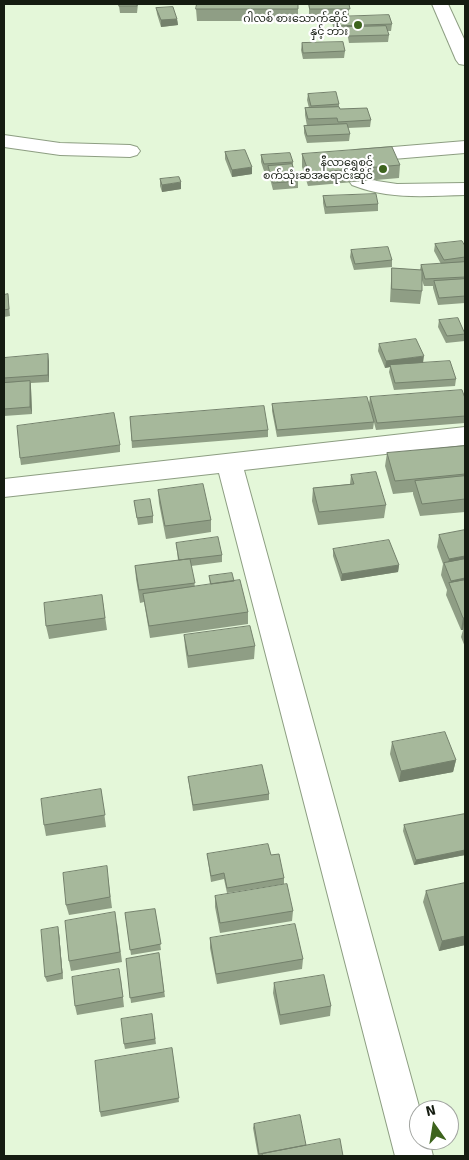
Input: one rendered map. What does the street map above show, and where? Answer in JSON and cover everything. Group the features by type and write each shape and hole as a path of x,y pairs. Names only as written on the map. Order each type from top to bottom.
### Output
{"street":[{"path":"440,4 465,60"},
{"path":"4,141 60,149 130,151"},
{"path":"465,147 358,155 354,158 356,172 372,187 396,190 465,189"},
{"path":"4,488 465,436"},
{"path":"229,463 414,1156"}],"building":[{"path":"120,4 137,4 137,6 119,6"},
{"path":"197,4 298,4 298,9 196,9"},
{"path":"309,4 349,4 350,9 310,9"},
{"path":"173,7 177,19 161,20 156,8"},
{"path":"389,15 392,24 335,26 333,17"},
{"path":"386,26 389,35 349,36 347,27"},
{"path":"343,42 345,51 303,53 302,43"},
{"path":"336,92 339,104 311,106 308,94"},
{"path":"339,107 340,109 367,108 371,120 338,122 337,118 308,119 305,108"},
{"path":"347,124 350,134 307,136 304,126"},
{"path":"392,147 400,165 309,173 302,154"},
{"path":"245,150 252,167 232,170 225,152"},
{"path":"290,153 293,162 264,164 261,155"},
{"path":"292,164 298,181 273,183 268,166"},
{"path":"179,177 181,182 162,185 160,179"},
{"path":"376,194 378,204 326,207 323,196"},
{"path":"462,241 465,246 465,257 444,260 435,244"},
{"path":"388,247 392,260 355,264 351,250"},
{"path":"465,262 465,277 425,279 421,265"},
{"path":"392,268 422,270 422,291 392,289"},
{"path":"465,279 465,296 439,298 434,281"},
{"path":"8,294 9,309 4,310 4,295"},
{"path":"458,318 465,334 447,336 439,320"},
{"path":"416,339 424,356 386,361 379,344"},
{"path":"48,354 48,375 4,378 4,358"},
{"path":"450,361 456,379 395,383 390,365"},
{"path":"30,381 30,407 4,409 4,383"},
{"path":"462,390 465,398 465,416 377,423 370,397"},
{"path":"367,397 374,422 277,430 272,404"},
{"path":"264,406 268,430 132,441 130,417"},
{"path":"114,413 120,445 20,458 17,426"},
{"path":"465,446 465,474 395,481 387,453"},
{"path":"376,472 386,505 319,512 313,488 354,484 351,475"},
{"path":"465,476 465,499 422,504 415,481"},
{"path":"203,484 211,520 165,526 158,490"},
{"path":"150,499 153,516 137,518 134,501"},
{"path":"465,530 465,556 449,559 439,535"},
{"path":"218,537 222,555 179,560 176,543"},
{"path":"389,540 399,565 342,574 333,549"},
{"path":"190,559 195,583 139,590 135,566"},
{"path":"465,559 465,578 451,581 444,563"},
{"path":"232,573 234,581 211,584 209,576"},
{"path":"240,580 248,612 149,626 143,594"},
{"path":"465,580 465,618 463,618 449,583"},
{"path":"102,595 105,618 46,626 44,603"},
{"path":"250,626 255,646 188,656 184,635"},
{"path":"445,732 456,760 401,771 392,742"},
{"path":"262,765 269,794 193,805 188,777"},
{"path":"101,789 105,815 44,825 41,799"},
{"path":"465,814 465,850 416,860 404,825"},
{"path":"268,844 271,855 279,854 284,878 227,888 224,873 211,876 207,854"},
{"path":"107,866 110,897 66,905 63,873"},
{"path":"465,883 465,936 442,941 426,891"},
{"path":"287,884 293,911 220,923 215,896"},
{"path":"155,909 161,944 130,950 125,913"},
{"path":"115,912 120,952 69,961 65,921"},
{"path":"295,924 303,959 216,974 210,938"},
{"path":"58,927 62,973 45,977 41,930"},
{"path":"159,953 164,992 130,998 126,959"},
{"path":"119,969 123,997 75,1006 72,977"},
{"path":"324,975 331,1006 280,1015 274,983"},
{"path":"152,1014 155,1039 124,1044 121,1019"},
{"path":"172,1048 179,1098 100,1112 95,1061"},
{"path":"300,1115 306,1145 259,1154 254,1124"},
{"path":"340,1139 343,1156 263,1156 262,1154"}],"place":[{"name":"ဂါလစ် စားသောက်ဆိုင် နှင့် ဘား","path":"358,25"},
{"name":"နီလာရွှေစင် စက်သုံးဆီအရောင်းဆိုင်","path":"383,169"}]}
